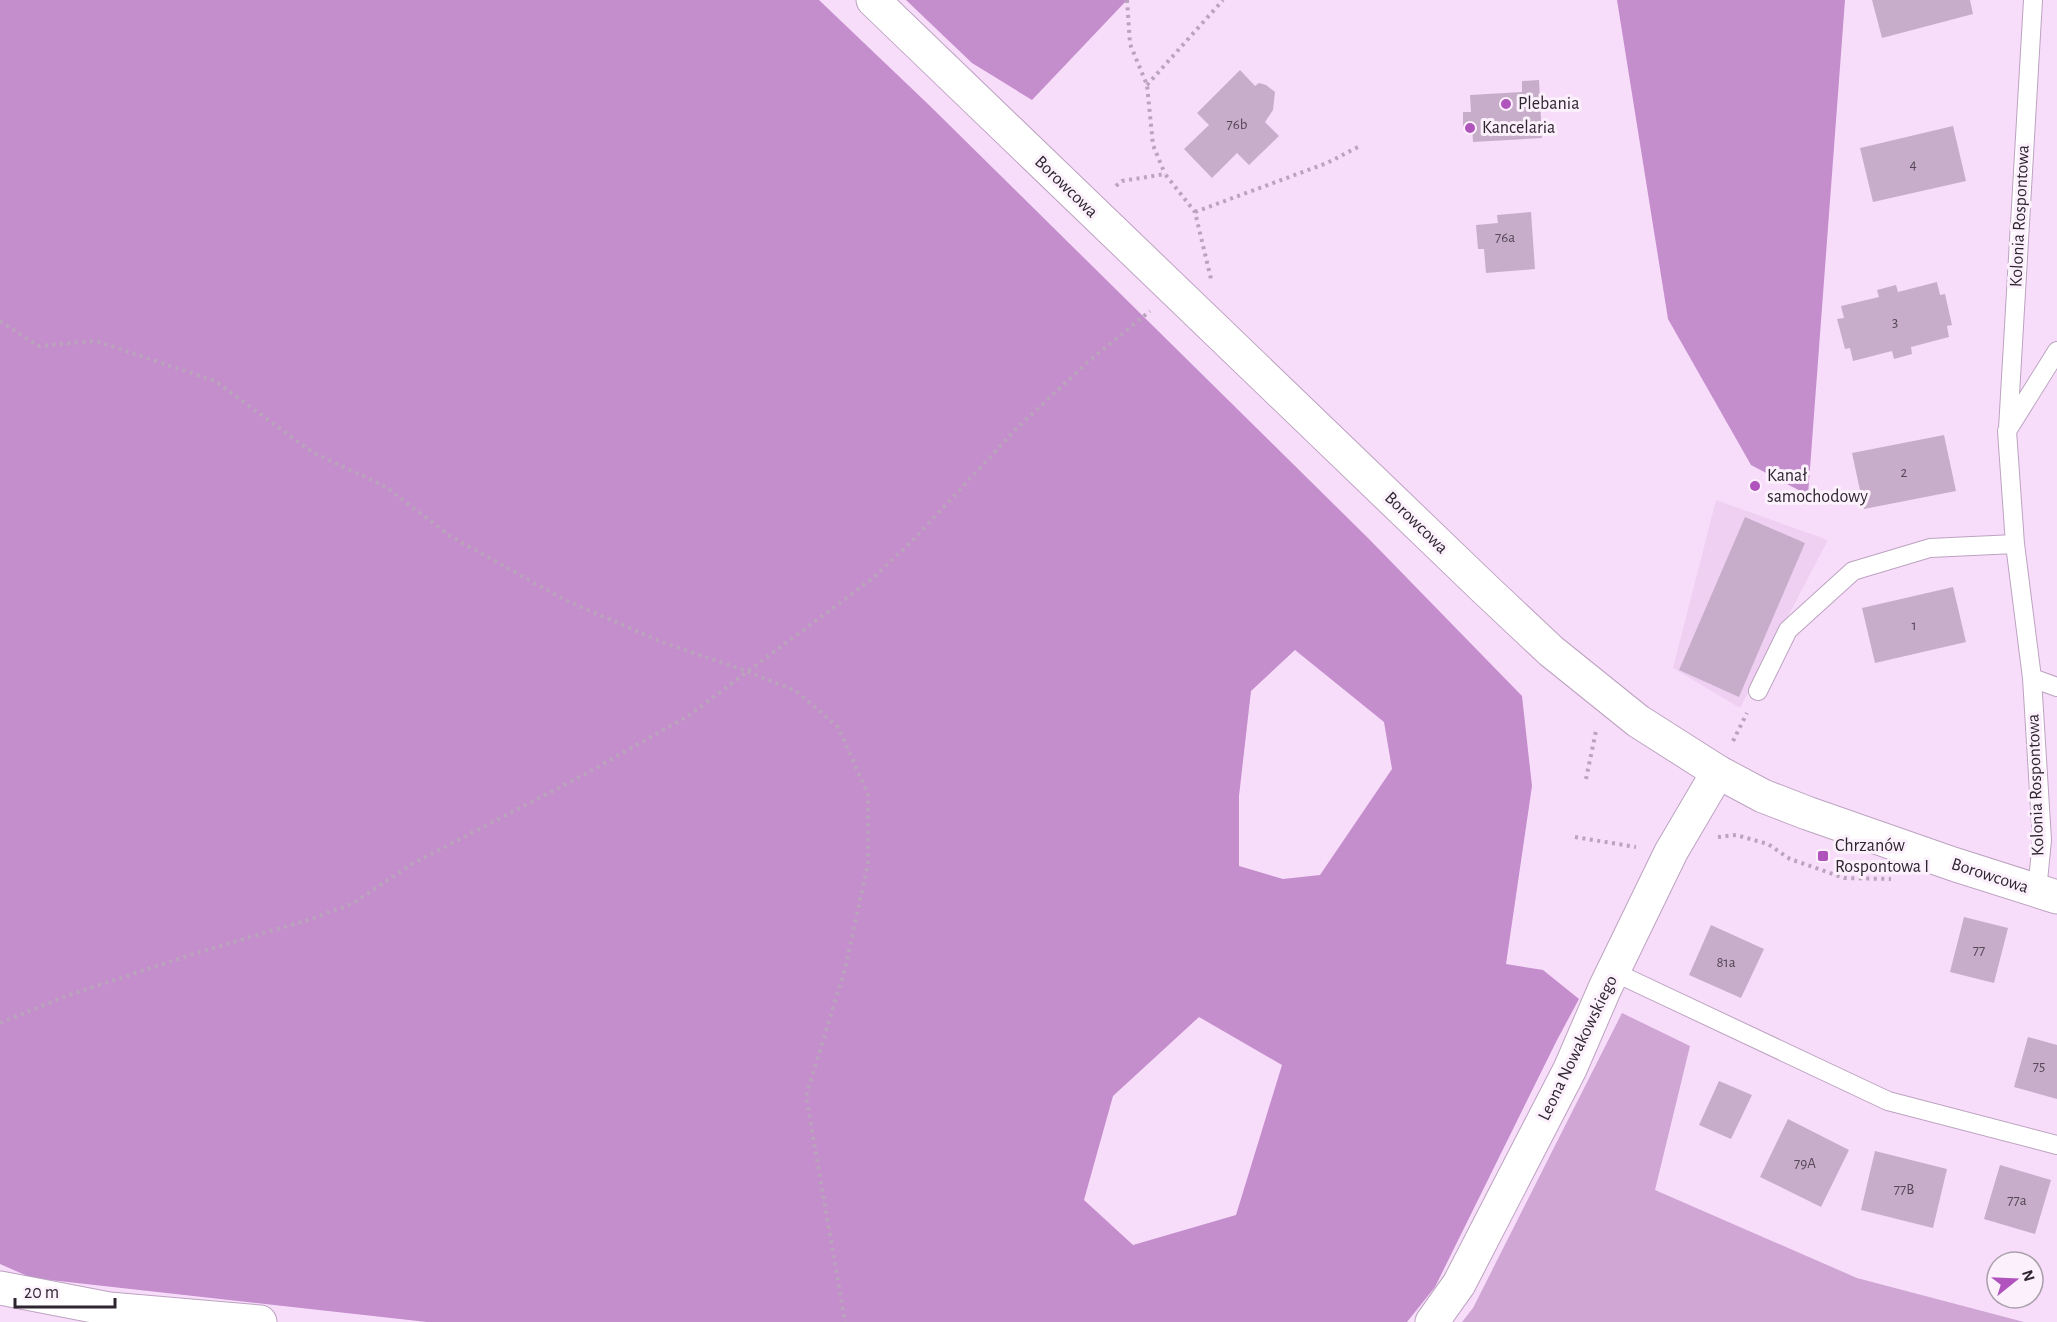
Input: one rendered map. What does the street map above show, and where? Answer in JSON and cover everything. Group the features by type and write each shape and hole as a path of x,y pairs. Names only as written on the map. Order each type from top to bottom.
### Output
{"street":[{"name":"Borowcowa","path":"873,0 1551,651 1638,721 1718,772 1763,796 2047,894"},
{"name":"Leona Nowakowskiego","path":"1432,1322 1459,1284 1570,1069 1605,988 1671,852 1718,772"},
{"path":"0,1288 109,1309 260,1322"}],"lane":[{"name":"Kolonia Rospontowa","path":"2033,0 2007,431 2015,544 2032,678 2047,894"},
{"path":"2007,431 2057,351"},
{"path":"1758,691 1788,630 1853,571 1930,548 2015,544"},
{"path":"2032,678 2057,687"},
{"path":"1614,972 1888,1101 2057,1145"}],"path":[{"path":"1127,0 1130,44 1147,85 1153,145 1165,174 1195,212 1212,277 1209,284"},
{"path":"1147,85 1223,0"},
{"path":"1195,212 1327,163 1358,147"},
{"path":"1114,188 1122,181 1165,174"},
{"path":"0,1023 66,996 352,904 412,864 587,773 688,716 873,578 914,539 1017,428 1090,360 1159,304"},
{"path":"0,321 38,346 96,341 215,381 312,452 386,487 450,537 565,600 662,642 746,671 796,692 838,727 868,794 868,864 845,969 806,1096 845,1322"},
{"path":"1718,772 1758,691"},
{"path":"1586,779 1596,728"},
{"path":"1713,837 1736,835 1768,844 1790,860 1844,878 1895,879"}],"shaded area":[{"path":"0,0 819,0 929,105 1369,539 1522,696 1532,786 1506,964 1543,970 1579,999 1435,1287 1407,1322 427,1322 32,1278 0,1264","holes":["1295,650 1384,722 1392,769 1320,875 1283,879 1239,866 1239,796 1251,691","1199,1017 1282,1065 1236,1215 1133,1245 1084,1200 1113,1096"]},
{"path":"906,0 1127,0 1032,100 972,63"},
{"path":"1617,0 1845,0 1808,495 1751,465 1668,319"},
{"path":"1716,500 1828,540 1740,708 1673,668"},
{"path":"1622,1013 1690,1046 1655,1190 1857,1278 2024,1322 1462,1322 1473,1308"}],"building":[{"path":"1872,0 1970,0 1973,14 1882,38"},
{"path":"1240,70 1255,86 1259,83 1266,85 1275,92 1273,110 1265,122 1279,136 1249,165 1237,153 1212,178 1184,149 1209,125 1197,113"},
{"name":"Plebania","path":"1539,80 1542,138 1473,142 1472,127 1463,127 1463,112 1471,112 1470,95 1522,92 1522,81"},
{"path":"1953,126 1966,181 1873,202 1860,148"},
{"path":"1531,212 1535,269 1486,273 1484,249 1478,249 1476,225 1498,223 1497,215"},
{"path":"1937,282 1940,295 1945,294 1952,325 1947,326 1949,337 1911,347 1912,354 1894,359 1892,351 1853,361 1850,348 1845,349 1837,319 1844,318 1841,306 1879,297 1877,290 1896,285 1898,292"},
{"path":"1944,435 1956,491 1864,509 1852,453"},
{"path":"1745,517 1805,543 1739,697 1679,670"},
{"path":"1953,587 1966,642 1875,663 1862,608"},
{"path":"1964,917 2008,928 1994,983 1950,972"},
{"path":"1711,925 1764,949 1741,998 1689,975"},
{"path":"2028,1037 2057,1045 2057,1099 2014,1087"},
{"path":"1719,1081 1752,1095 1731,1139 1699,1125"},
{"path":"1788,1119 1849,1150 1821,1207 1760,1177"},
{"path":"1875,1151 1947,1169 1933,1228 1861,1210"},
{"path":"2000,1165 2051,1180 2035,1234 1984,1219"}],"place":[{"name":"Plebania","path":"1506,104"},
{"name":"Kancelaria","path":"1470,128"},
{"name":"Kanał samochodowy","path":"1755,486"},
{"name":"Chrzanów Rospontowa I","path":"1823,856"}]}
